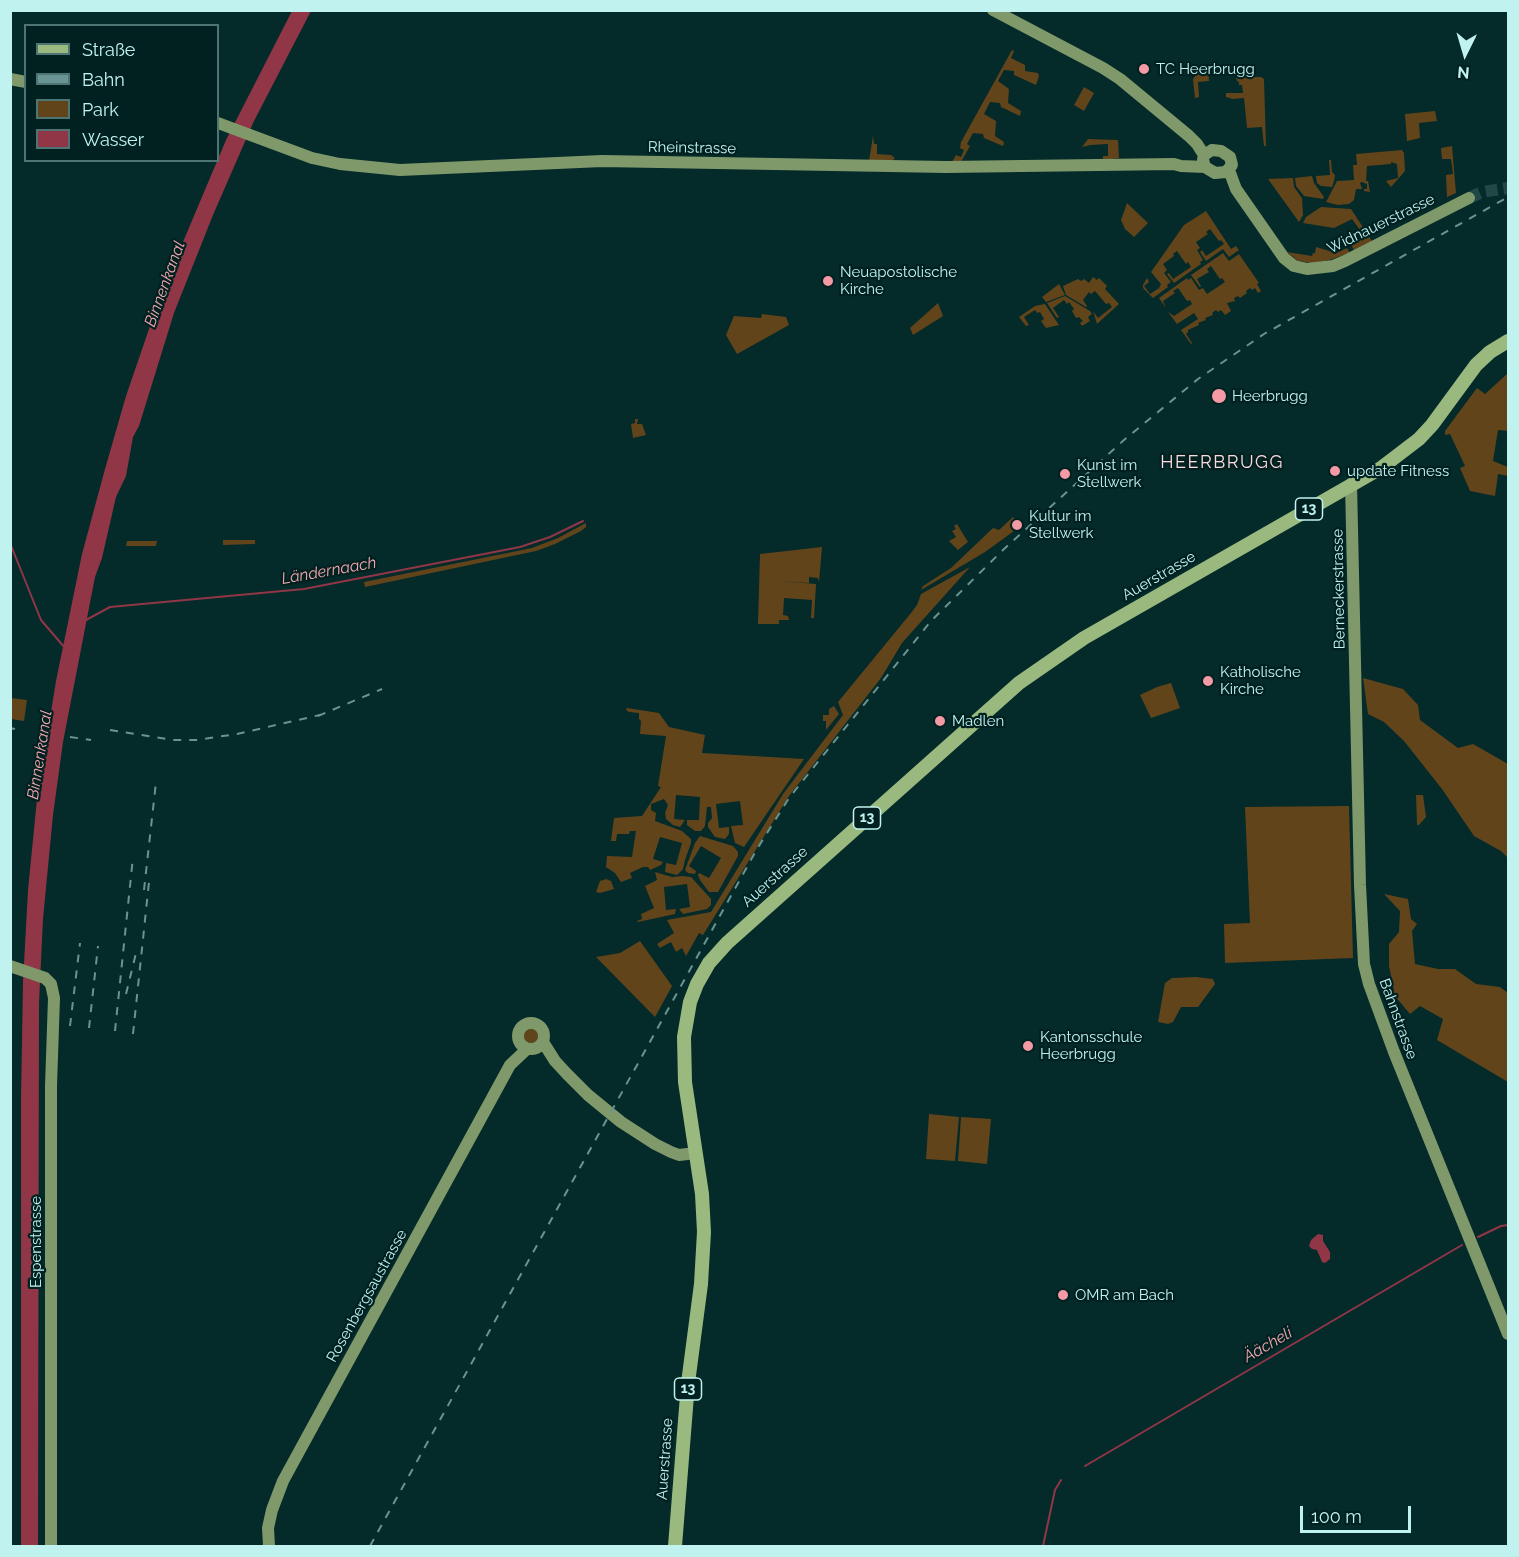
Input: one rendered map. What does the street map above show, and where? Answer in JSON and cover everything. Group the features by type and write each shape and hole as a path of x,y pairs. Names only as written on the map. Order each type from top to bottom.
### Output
{"main road":[{"name":"13","path":"1351,484 1381,468 1419,439 1476,365 1490,352 1509,341"},
{"name":"Auerstrasse","path":"675,1546 688,1383 702,1266 704,1213 685,1074 684,1037 686,1019 697,984 709,963 727,943 1018,682 1084,638 1351,484"}],"street":[{"path":"993,10 1120,79 1197,144 1206,158 1209,171 1224,172 1232,162 1229,155 1219,150 1206,158"},
{"name":"Rheinstrasse","path":"222,125 312,158 340,164 400,170 602,161 966,168 1174,164 1181,159 1206,158"},
{"name":"Widnauerstrasse","path":"1224,172 1284,258 1294,266 1312,269 1333,266 1346,261 1469,198"},
{"name":"Berneckerstrasse","path":"1351,484 1355,693"},
{"name":"Bahnstrasse","path":"1355,693 1361,931 1364,964 1369,984 1402,1073 1509,1334"},
{"name":"Espenstrasse","path":"10,966 42,976 51,984 54,998 51,1098 51,1546"},
{"name":"Rosenbergsaustrasse","path":"269,1546 268,1528 283,1481 510,1065 531,1045 555,1061 588,1095 639,1134 676,1154 696,1153"}],"green space":[{"path":"1012,50 1014,51 1011,58 1025,65 1025,71 1038,73 1039,76 1036,85 1014,75 1014,71 1004,70 998,81 1009,89 1008,103 1021,111 1020,116 1001,107 1000,103 990,102 984,114 996,121 995,136 1004,142 1003,146 984,138 983,134 973,133 967,144 970,146 961,162 952,162 956,155 961,157 964,150 960,148 961,142"},
{"path":"1200,69 1208,69 1209,81 1198,82 1199,97 1195,98 1193,79"},
{"path":"1242,73 1243,77 1264,79 1266,146 1264,146 1262,127 1247,128 1244,98 1226,97 1226,93 1243,93 1242,85 1239,85 1235,74"},
{"path":"1084,87 1094,93 1084,111 1074,105"},
{"path":"1435,111 1437,121 1419,123 1420,138 1407,141 1405,114"},
{"path":"873,136 874,144 877,144 877,154 891,155 895,158 892,161 869,161"},
{"path":"1088,139 1118,140 1119,158 1103,160 1103,156 1108,156 1108,144 1082,147"},
{"path":"1452,146 1456,193 1447,197 1446,175 1453,174 1451,159 1442,159 1441,148"},
{"path":"1402,150 1405,171 1391,187 1386,181 1398,178 1397,164 1391,162 1391,164 1367,166 1366,181 1368,181 1370,192 1364,191 1367,189 1367,184 1362,182 1360,183 1362,189 1356,189 1354,200 1349,204 1338,205 1326,202 1337,181 1354,180 1353,165 1357,165 1356,154"},
{"path":"1329,160 1331,160 1332,172 1335,175 1334,181 1332,187 1321,186 1317,183 1316,176 1330,175"},
{"path":"1312,176 1323,199 1304,196 1296,186 1295,178"},
{"path":"1293,178 1294,187 1302,198 1303,215 1299,222 1268,179"},
{"path":"1127,203 1148,223 1134,237 1125,229 1121,220"},
{"path":"1321,207 1351,209 1372,241 1354,250 1349,241 1363,234 1352,219 1334,228 1303,223 1306,217"},
{"path":"1206,211 1231,249 1236,246 1239,250 1229,257 1223,249 1206,261 1200,252 1202,250 1206,256 1224,244 1210,229 1206,232 1208,234 1196,242 1200,248 1197,250 1203,260 1201,264 1174,283 1167,274 1169,273 1173,279 1191,267 1177,251 1163,264 1167,270 1164,273 1171,282 1153,298 1143,288 1147,278 1149,282 1144,286 1150,294 1161,284 1151,272 1184,225"},
{"path":"1316,247 1336,253 1347,248 1350,253 1312,263 1298,261 1287,252 1312,256"},
{"path":"1223,253 1229,261 1239,254 1259,283 1257,284 1261,291 1258,293 1255,288 1252,290 1250,288 1240,298 1238,296 1234,298 1235,301 1227,303 1231,311 1225,315 1221,310 1218,312 1216,310 1212,313 1213,315 1198,323 1199,325 1188,330 1186,334 1191,344 1181,330 1198,319 1194,313 1177,324 1168,312 1174,316 1192,304 1190,300 1187,301 1178,288 1173,291 1175,293 1163,301 1166,308 1159,298 1187,278 1188,280 1191,278 1199,290 1203,288 1207,294 1225,282 1211,266 1207,269 1209,272 1197,279 1200,287 1191,275"},
{"path":"1093,277 1097,280 1099,278 1107,286 1105,289 1119,304 1097,324 1093,311 1098,318 1112,307 1109,303 1106,304 1095,291 1091,294 1089,292 1083,300 1086,307 1066,295 1063,286 1078,279 1081,281 1084,279 1089,283"},
{"path":"1059,284 1065,295 1046,302 1042,297"},
{"path":"1065,296 1090,311 1092,314 1088,317 1090,321 1082,326 1080,323 1083,321 1079,317 1076,318 1072,311 1074,309 1069,302 1067,304 1064,300 1053,308 1059,317 1057,318 1047,303"},
{"path":"938,303 943,316 913,335 910,328"},
{"path":"1045,304 1059,325 1046,328 1041,321 1044,319 1040,312 1037,313 1035,310 1024,317 1029,325 1026,326 1019,317 1035,306"},
{"path":"762,314 786,317 789,325 737,354 726,335 734,316 761,318"},
{"path":"1507,374 1508,431 1498,430 1493,461 1508,467 1508,476 1498,474 1495,496 1470,491 1460,468 1465,466 1450,434 1445,435 1445,431 1477,388 1485,394"},
{"path":"635,419 638,419 637,424 642,424 646,435 633,438 631,424 635,423"},
{"path":"1013,517 1017,521 1011,527 1014,531 985,552 921,590 923,586 951,568 993,528 999,530"},
{"path":"586,523 586,527 581,531 536,551 365,587 364,582 532,548 558,538"},
{"path":"957,524 968,542 958,550 949,541 956,537 952,531 956,529 954,526"},
{"path":"223,540 255,540 255,544 223,545"},
{"path":"127,541 157,541 156,546 126,546"},
{"path":"822,547 819,582 818,578 809,577 809,583 780,581 816,584 814,618 811,618 812,600 784,598 783,615 788,616 789,620 779,620 779,624 758,624 760,554"},
{"path":"970,567 902,643 881,678 789,796 703,935 699,933 686,956 682,948 676,952 671,942 660,948 657,944 674,933 667,920 711,912 783,794 843,715 838,702 911,613 921,594"},
{"path":"1363,678 1403,689 1418,705 1420,720 1458,748 1473,744 1508,764 1508,858 1501,851 1474,836 1442,789 1404,741 1384,722 1368,714"},
{"path":"1171,683 1180,708 1151,718 1140,695"},
{"path":"11,698 27,700 24,721 11,719"},
{"path":"834,706 839,714 826,730 823,715 829,715 829,709"},
{"path":"627,708 659,713 669,727 705,735 702,753 804,759 744,847 735,843 731,826 743,825 740,801 716,804 719,828 729,827 729,834 725,839 715,837 708,827 712,818 711,807 707,807 705,826 701,831 695,831 687,825 687,820 699,820 700,797 676,795 674,819 685,820 680,827 666,819 665,813 668,805 664,799 651,804 651,810 656,813 655,821 682,831 691,839 683,869 677,875 665,872 666,863 676,865 682,843 660,837 653,859 663,862 661,865 650,870 648,867 643,867 630,873 632,878 621,882 615,873 606,867 607,856 632,857 636,831 630,831 629,834 617,834 616,841 611,841 614,818 642,816 661,787 658,786 666,736 640,734 639,713 629,712"},
{"path":"1416,795 1423,795 1426,817 1419,825 1417,825"},
{"path":"1349,806 1353,958 1225,963 1224,924 1250,923 1245,807"},
{"path":"700,836 733,846 738,852 718,892 709,892 698,875 699,873 709,878 721,858 701,846 689,866 696,871 695,874 685,870"},
{"path":"655,872 672,877 691,877 711,899 711,905 707,909 683,914 679,909 690,907 687,884 664,887 666,910 676,909 675,914 638,922 642,919 641,914 654,908 645,886 657,880"},
{"path":"606,879 611,881 614,889 596,892 600,881"},
{"path":"1384,894 1408,899 1411,919 1417,924 1412,931 1415,964 1438,969 1455,969 1476,984 1500,987 1508,993 1508,1082 1437,1040 1443,1019 1420,1006 1410,1014 1395,996 1389,966 1389,944 1399,932 1400,911"},
{"path":"640,941 672,986 655,1017 596,957 620,953"},
{"path":"1172,978 1213,979 1215,984 1198,1007 1181,1007 1173,1022 1168,1024 1158,1022 1165,983"},
{"path":"528,1029 534,1029 538,1036 534,1043 528,1043 524,1039 524,1033"},
{"path":"929,1114 959,1117 955,1161 926,1159"},
{"path":"961,1117 991,1119 987,1164 958,1161"}],"water":[{"path":"292,11 311,11 254,121 174,313 139,426 133,437 126,476 116,497 102,558 95,577 63,742 43,919 39,1003 38,1546 21,1546 23,982 28,890 37,799 56,681 82,554 105,469 126,396 161,294 217,162 219,162 226,140"},
{"path":"1318,1234 1323,1235 1323,1241 1330,1252 1330,1259 1325,1263 1322,1262 1317,1250 1309,1246 1311,1240"}],"waterway":[{"name":"Ländernaach","path":"86,620 110,607 304,589 520,547 550,537 583,521"},
{"path":"10,543 41,620 65,648"},
{"name":"Äächeli","path":"1478,1237 1508,1225"},
{"name":"Äächeli","path":"1085,1466 1462,1245"},
{"name":"Äächeli","path":"1043,1546 1055,1490 1061,1480"}],"tunnel":[{"path":"1469,198 1482,192 1508,188"}],"railway":[{"path":"370,1546 757,849 789,798 931,621 1003,550 1124,440 1198,379 1264,334 1508,197"},
{"path":"318,716 382,689"},
{"path":"110,730 174,740 196,740 237,734 324,714"},
{"path":"10,728 15,729"},
{"path":"70,737 91,740"},
{"path":"144,890 156,782"},
{"path":"115,1031 133,857"},
{"path":"133,1034 149,882"},
{"path":"70,1026 80,943"},
{"path":"89,1028 98,946"},
{"path":"126,994 136,953"}],"place":[{"name":"TC Heerbrugg","path":"1144,69"},
{"name":"Neuapostolische Kirche","path":"828,281"},
{"name":"Heerbrugg","path":"1219,396"},
{"name":"update Fitness","path":"1335,471"},
{"name":"Kunst im Stellwerk","path":"1065,474"},
{"name":"Kultur im Stellwerk","path":"1017,525"},
{"name":"Katholische Kirche","path":"1208,681"},
{"name":"Madlen","path":"940,721"},
{"name":"Kantonsschule Heerbrugg","path":"1028,1046"},
{"name":"OMR am Bach","path":"1063,1295"}],"district":[{"name":"HEERBRUGG","path":"1222,463"}],"water label":[{"name":"Binnenkanal","path":"165,284"},
{"name":"Binnenkanal","path":"40,755"}]}
